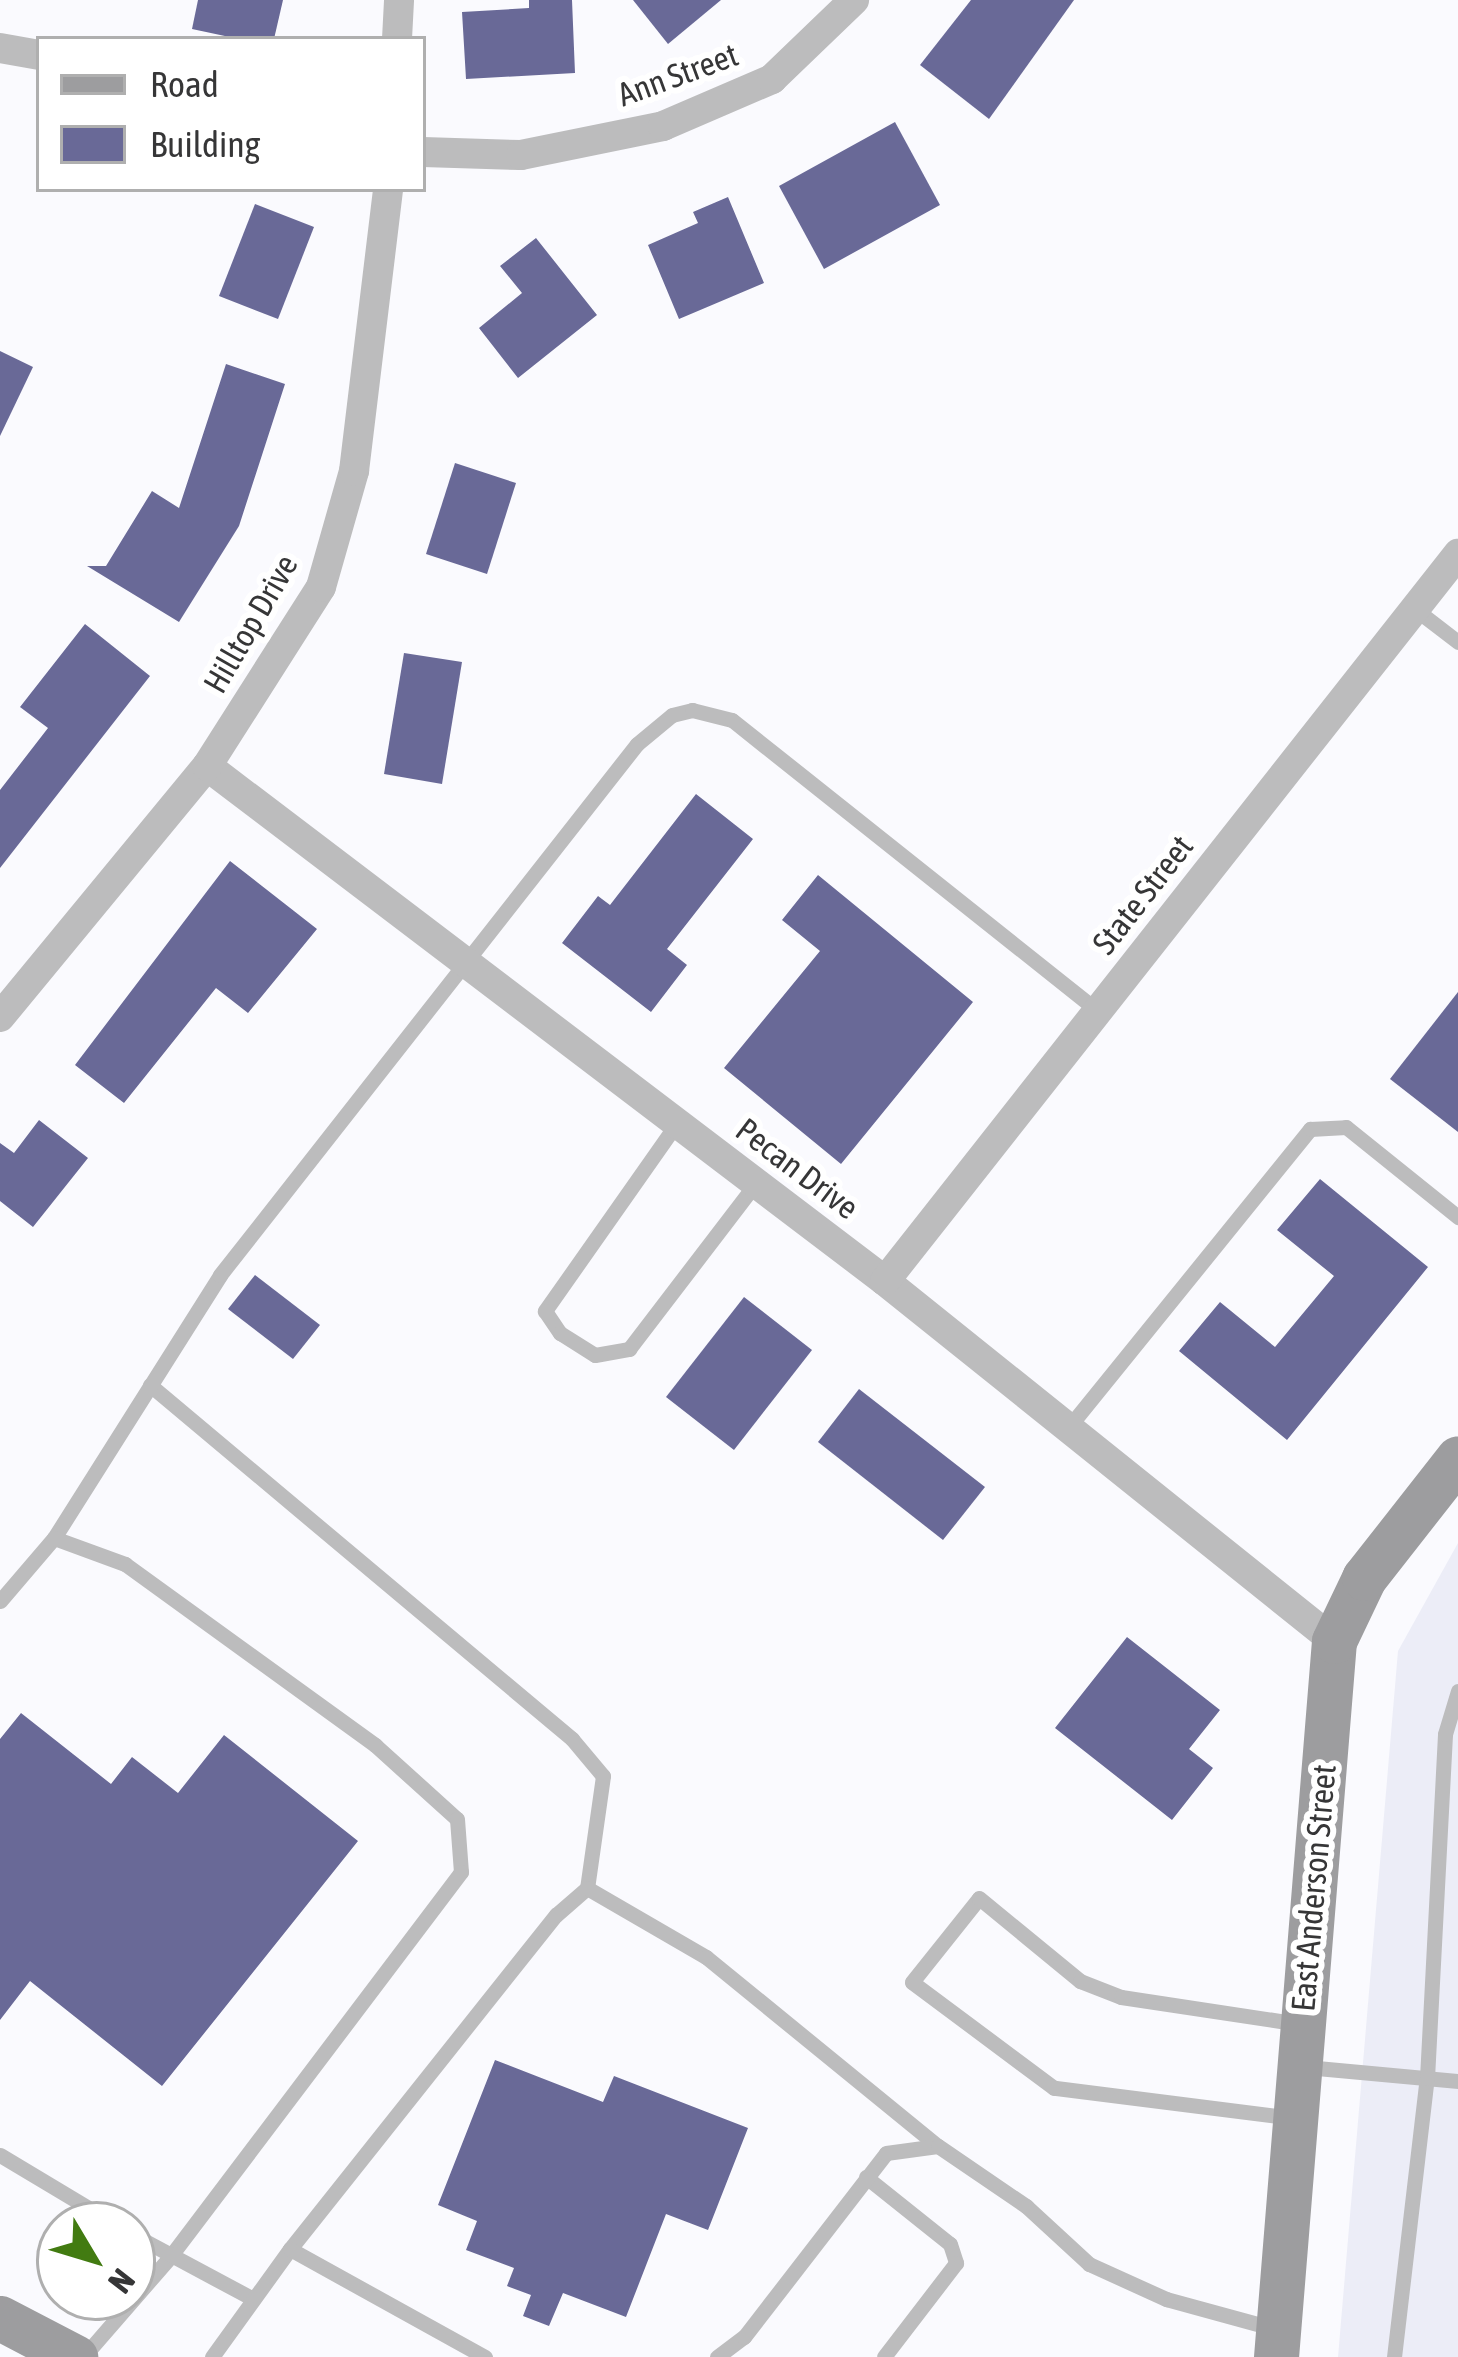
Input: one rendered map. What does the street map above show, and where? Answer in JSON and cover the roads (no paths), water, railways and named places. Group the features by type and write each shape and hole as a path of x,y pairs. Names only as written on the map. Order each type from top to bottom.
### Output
{"street":[{"path":"397,36 399,0"},
{"name":"Ann Street","path":"426,152 521,155 663,126 772,79 854,0"},
{"path":"0,48 36,54"},
{"name":"Hilltop Drive","path":"0,1017 207,766 321,587 354,471 388,192"},
{"name":"State Street","path":"885,1281 1458,554"},
{"name":"Pecan Drive","path":"207,766 885,1281 1334,1641"},
{"name":"East Anderson Street","path":"1278,2343 1334,1641 1364,1578 1458,1458"},
{"path":"0,2318 79,2357"}],"lane":[{"path":"1415,609 1458,642"},
{"path":"0,1601 55,1538 220,1275 655,725 692,710 732,720 1098,1011"},
{"path":"677,1123 545,1311 560,1333 595,1354 629,1349 756,1183"},
{"path":"1068,1427 1310,1129 1346,1127 1458,1217"},
{"path":"151,1385 572,1739 603,1776 587,1888 556,1915 290,2248 212,2357"},
{"path":"55,1538 125,1564 374,1744 457,1819 461,1872 170,2257 79,2357"},
{"path":"1394,2357 1427,2078 1445,1734 1458,1691"},
{"path":"587,1888 706,1957 938,2146 1026,2206 1089,2264 1278,2343"},
{"path":"1295,2118 1054,2088 912,1982 979,1898 1080,1981 1121,1997 1427,2078 1458,2080"},
{"path":"717,2357 744,2336 886,2153 938,2146"},
{"path":"0,2155 77,2201"},
{"path":"866,2177 950,2244 956,2263 884,2357"},
{"path":"290,2248 485,2357"},
{"path":"156,2249 253,2299"}]}
